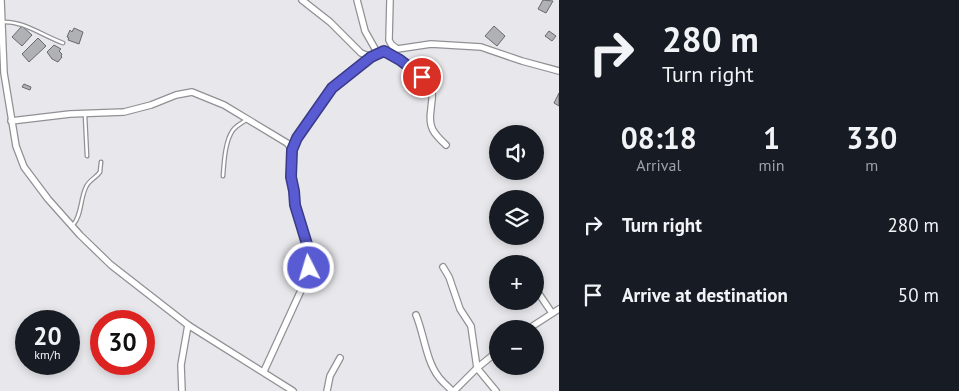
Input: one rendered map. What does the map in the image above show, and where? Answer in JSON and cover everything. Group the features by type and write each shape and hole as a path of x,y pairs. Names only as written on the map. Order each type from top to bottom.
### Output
{"street":[{"path":"1,0 4,73 16,146 24,167 48,199 111,265 188,325 293,391"},
{"path":"302,0 330,22 361,53 371,57"},
{"path":"357,0 365,31 381,52 400,60 422,77 430,86 432,94 429,121 434,135 446,145"},
{"path":"390,0 390,40 391,44 396,48"},
{"path":"264,372 303,286 309,268 310,254 295,205 291,177 292,150 297,138 332,88 371,57 381,52 396,48 431,44 481,47 559,71"},
{"path":"11,121 85,113 124,112 176,95 192,92 224,105 287,143 292,150"},
{"path":"443,267 449,277 460,309 471,326 476,368 496,391"},
{"path":"544,301 552,313"},
{"path":"542,320 559,309"},
{"path":"416,315 423,332 431,363 438,377 453,391 489,358"},
{"path":"182,391 181,364 188,325"},
{"path":"327,391 330,376 340,358"}],"lane":[{"path":"1,22 18,22 47,37 64,43"},
{"path":"85,113 88,156"},
{"path":"223,176 231,134 236,127 247,119"},
{"path":"72,226 79,216 80,203 87,185 100,172 101,162"}],"building":[{"path":"543,0 553,1 546,13 538,9"},
{"path":"22,26 32,35 22,46 12,37"},
{"path":"494,26 505,36 497,46 485,36"},
{"path":"74,28 83,32 79,44 68,40 69,38 67,37 70,30 72,32"},
{"path":"549,31 556,36 552,41 545,36"},
{"path":"38,38 46,46 29,62 22,54"},
{"path":"54,45 61,49 59,51 62,57 58,62 52,59 47,52"},
{"path":"24,84 31,87 30,90 22,87"},
{"path":"559,93 559,106 554,103"}],"route":[{"path":"309,268 310,254 297,214 291,177 292,150 297,138 332,88 371,57 384,51 392,54 422,77"}]}
